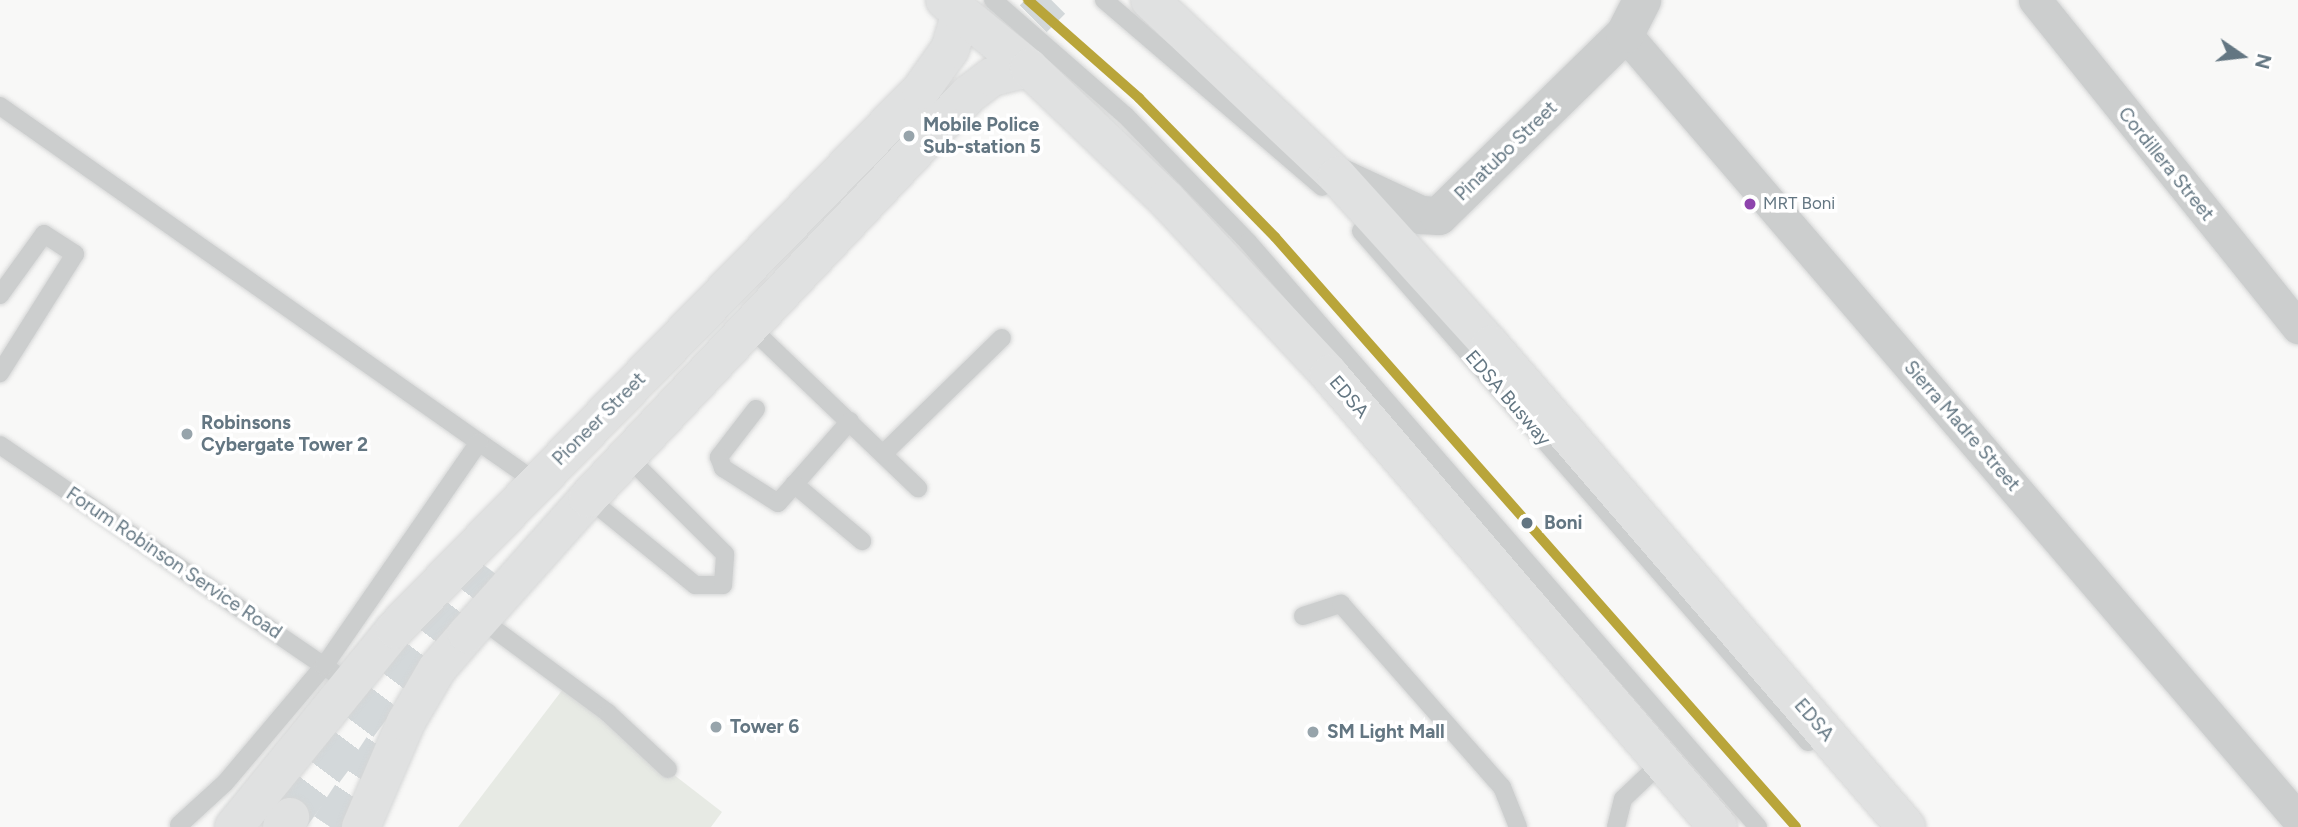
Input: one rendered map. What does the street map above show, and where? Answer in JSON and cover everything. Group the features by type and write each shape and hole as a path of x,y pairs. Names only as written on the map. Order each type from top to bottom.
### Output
{"main road":[{"name":"EDSA","path":"1150,0 1337,176 1490,345 1906,827"},
{"name":"EDSA","path":"966,4 1166,199 1320,365 1718,827"},
{"name":"Pioneer Street","path":"234,827 336,674 395,629 536,482 841,176 939,67 966,4"},
{"path":"361,827 406,722 437,669 588,498 979,84 1029,68"},
{"path":"841,176 869,202"},
{"path":"395,629 437,669"}],"street":[{"name":"Pinatubo Street","path":"1337,176 1421,215 1439,216 1625,34 1642,0"},
{"name":"Cordillera Street","path":"2035,0 2298,327"},
{"name":"Sierra Madre Street","path":"1625,34 2298,819"}],"lane":[{"name":"EDSA Busway","path":"1104,0 1325,189 1883,827"},
{"path":"966,4 1125,115 1248,242 1758,827"},
{"path":"0,106 536,482"},
{"path":"0,295 44,234 75,254 0,373"},
{"path":"750,327 918,488"},
{"path":"883,454 1002,338"},
{"path":"756,409 719,457 723,468 778,502 850,421"},
{"path":"179,825 336,674 480,442"},
{"name":"Forum Robinson Service Road","path":"0,445 336,674"},
{"path":"588,498 695,585 723,585 725,554 628,457"},
{"path":"794,484 862,541"},
{"path":"1303,616 1341,604 1502,788 1518,827"},
{"path":"482,620 608,713 668,769"},
{"path":"1616,827 1623,799 1662,762"}],"shaded area":[{"path":"563,689 722,812 711,827 458,827"}],"tunnel":[{"path":"993,59 1052,0"},
{"path":"290,817 480,562"},
{"path":"330,827 387,741"}],"transit line":[{"path":"1028,0 1139,98 1275,237 1796,827"}],"place":[{"name":"Mobile Police Sub-station 5","path":"909,136"},
{"name":"MRT Boni","path":"1750,204"},
{"name":"Robinsons Cybergate Tower 2","path":"187,434"},
{"name":"Boni","path":"1527,523"},
{"name":"Tower 6","path":"716,727"},
{"name":"SM Light Mall","path":"1313,732"}]}
